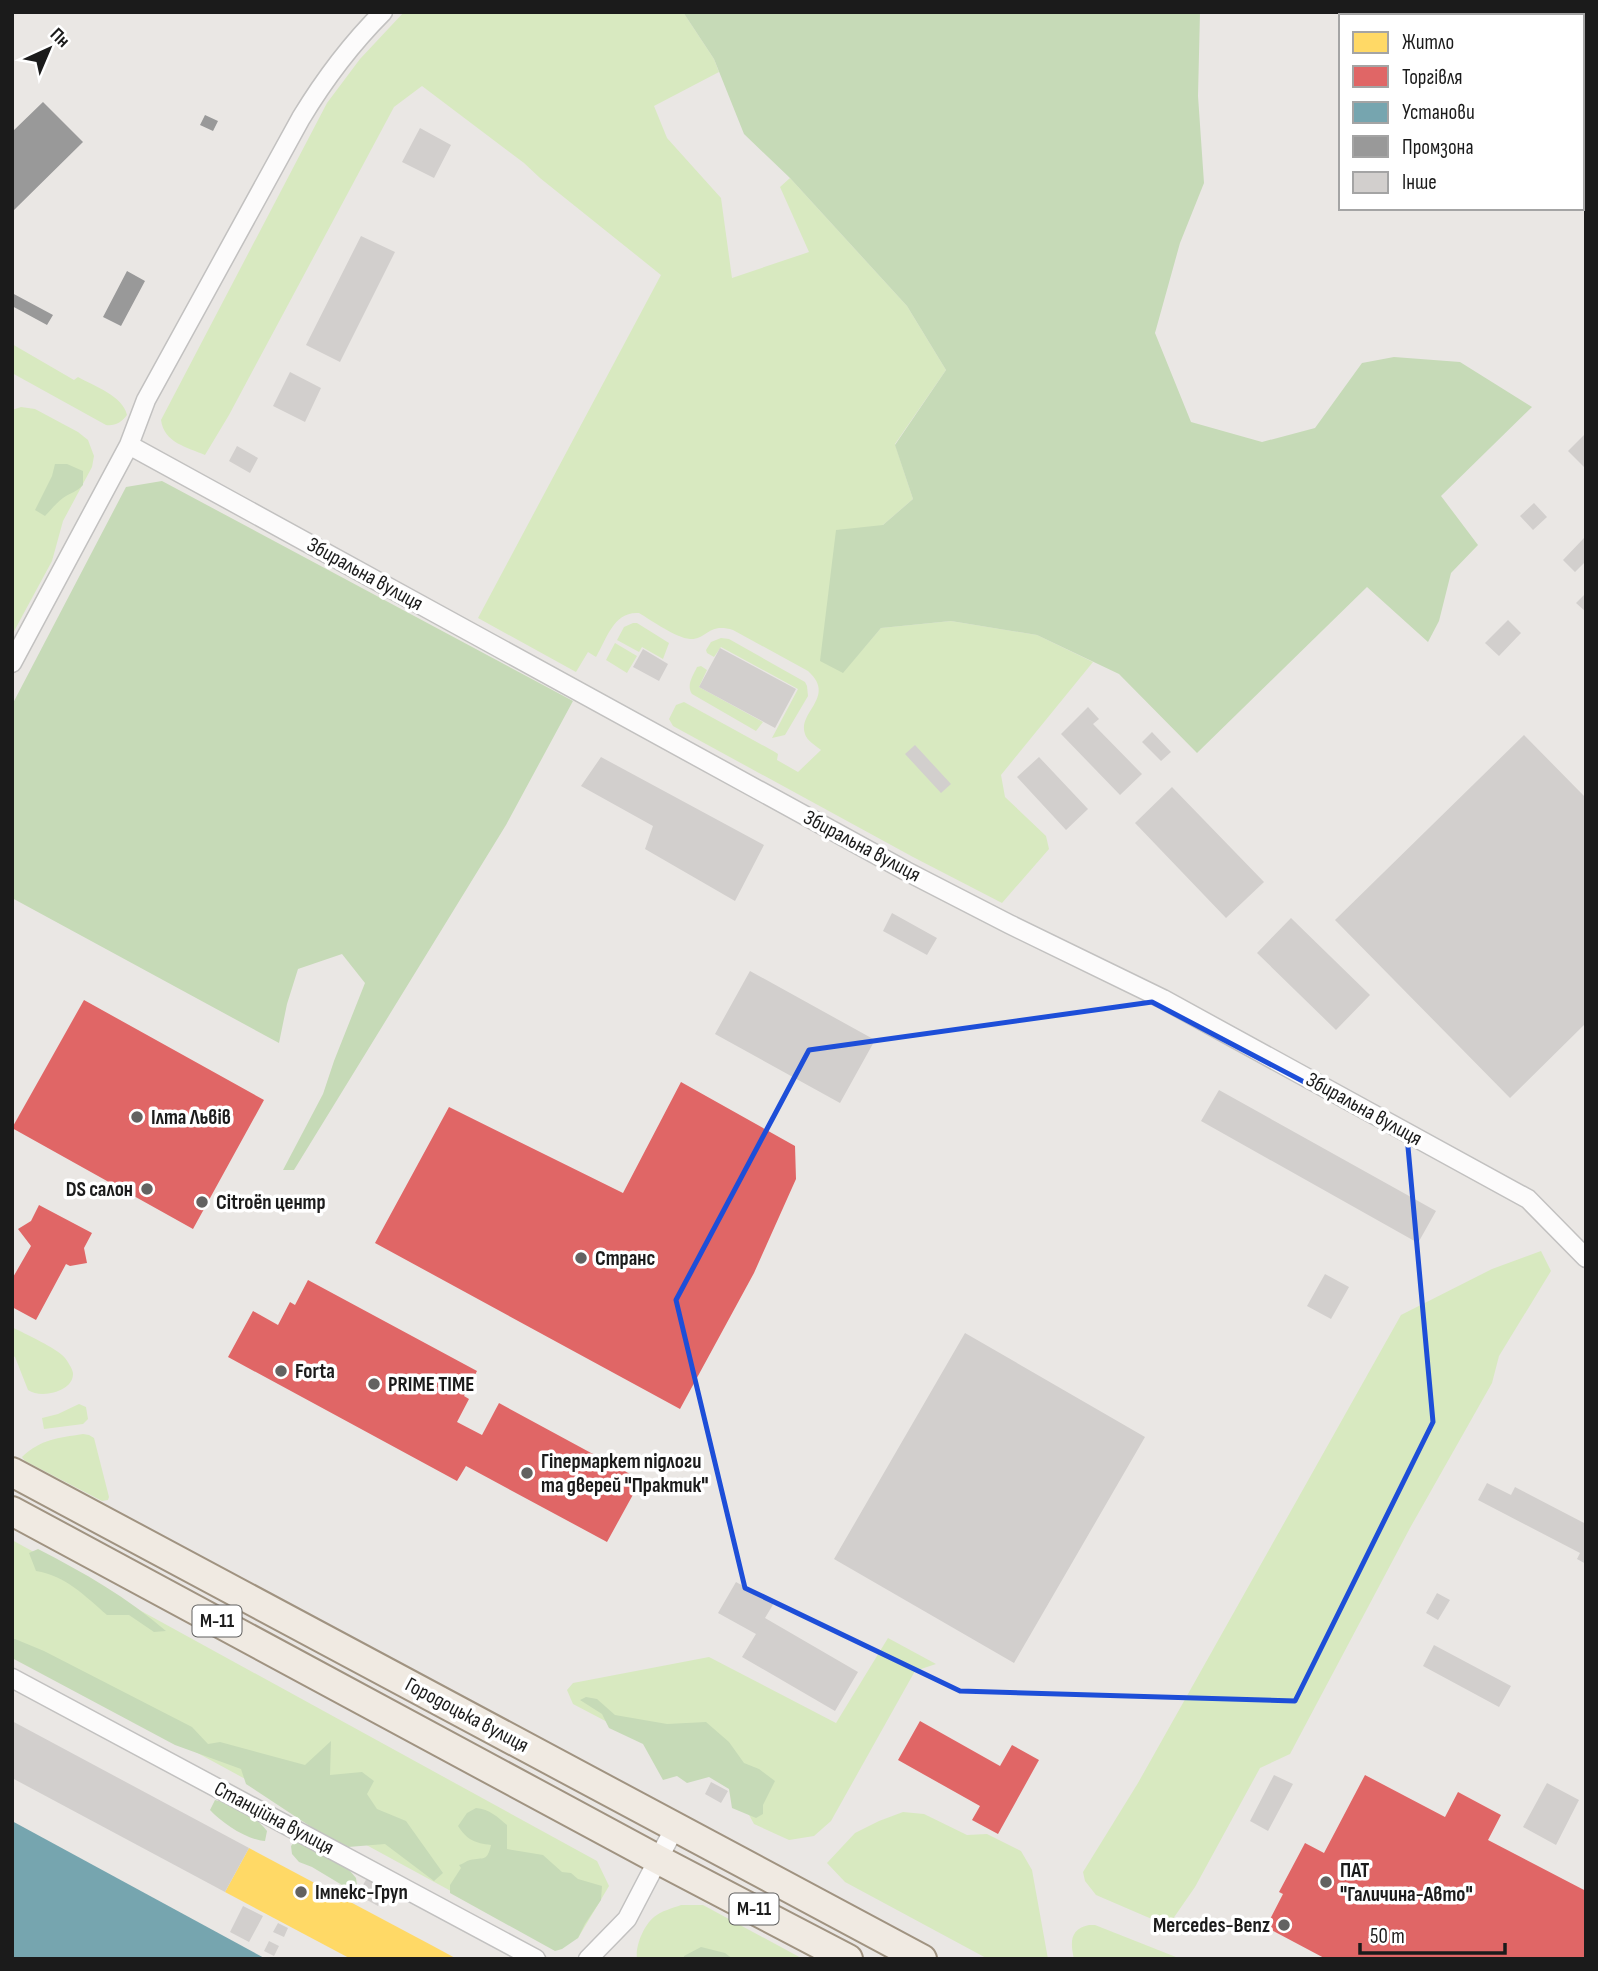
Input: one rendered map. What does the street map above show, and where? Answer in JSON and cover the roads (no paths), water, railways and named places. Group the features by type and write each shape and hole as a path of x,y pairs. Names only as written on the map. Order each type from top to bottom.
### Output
{"main road":[{"name":"Городоцька вулиця","path":"12,1472 922,1959"},
{"name":"Городоцька вулиця","path":"12,1511 848,1959"}],"street":[{"path":"12,663 129,445 146,400 301,118 344,54 383,12"},
{"name":"Збиральна вулиця","path":"129,445 906,871 1163,999 1528,1199 1586,1258"},
{"name":"Станційна вулиця","path":"12,1678 536,1959"},
{"path":"588,1959 627,1919 675,1827"}],"place":[{"name":"Ілта Львів","path":"137,1117"},
{"name":"DS салон","path":"147,1189"},
{"name":"Citroën центр","path":"202,1202"},
{"name":"Странс","path":"581,1258"},
{"name":"Forta","path":"281,1371"},
{"name":"PRIME TIME","path":"374,1384"},
{"name":"Гіпермаркет підлоги та дверей \"Практик\"","path":"527,1473"},
{"name":"ПАТ \"Галичина-Авто\"","path":"1326,1882"},
{"name":"Імпекс-Груп","path":"301,1892"},
{"name":"Mercedes-Benz","path":"1284,1925"}]}
